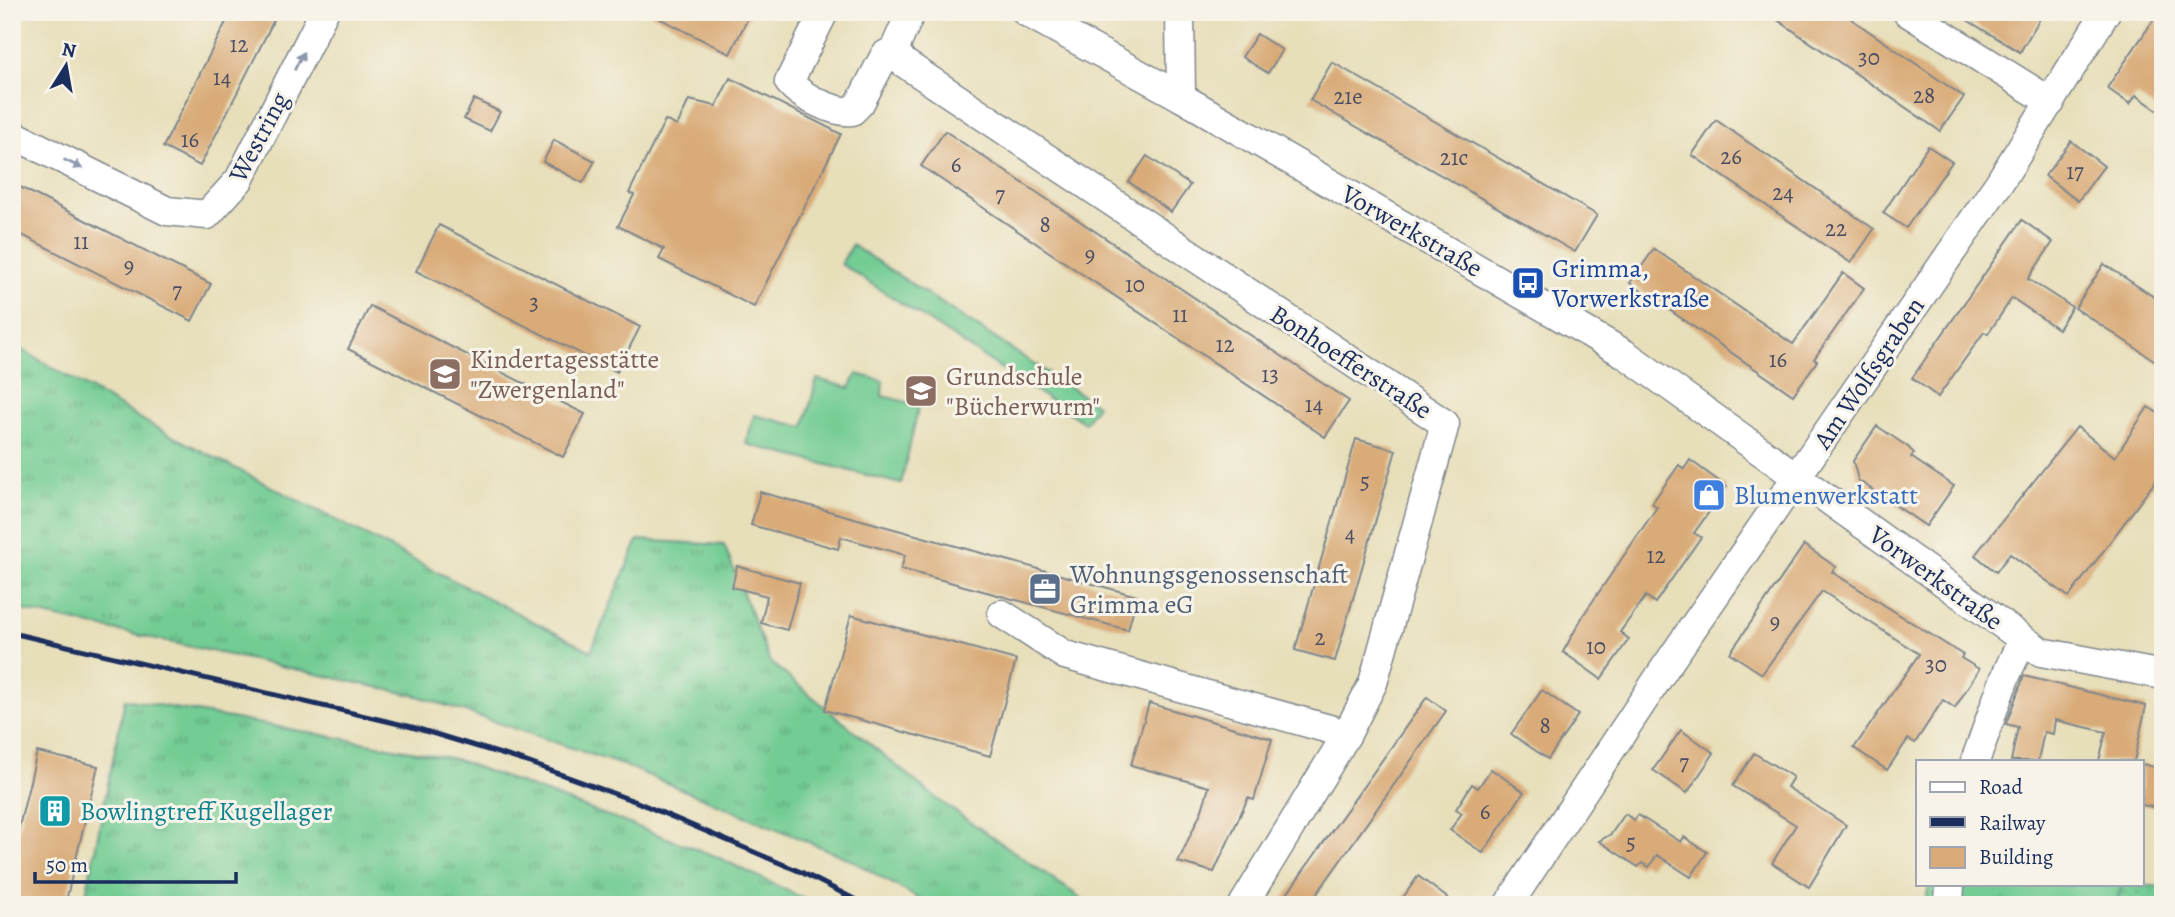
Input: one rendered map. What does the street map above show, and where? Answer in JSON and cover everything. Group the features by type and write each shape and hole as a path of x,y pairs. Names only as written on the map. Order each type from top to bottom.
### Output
{"street":[{"name":"Westring","path":"12,134 167,211 208,215 239,180 324,12"},
{"path":"824,12 789,82 795,89 841,112 852,111 860,103 885,55 894,50 911,12"},
{"name":"Vorwerkstraße","path":"1026,12 1181,97 1625,354 2041,652 2163,676"},
{"path":"1180,12 1181,97"},
{"path":"1907,12 2051,102"},
{"name":"Am Wolfsgraben","path":"1508,905 1665,668 1798,477 2051,102 2106,12"},
{"name":"Bonhoefferstraße","path":"894,50 916,71 1445,424 1373,683 1347,734 1243,905"},
{"path":"1002,614 1065,655 1347,734"},
{"name":"Vorwerkstraße","path":"1975,760 1996,710 2009,665 2023,641"},
{"path":"1949,905 1950,886"}],"green space":[{"path":"852,245 1097,405 1085,423 841,264"},
{"path":"12,344 155,427 591,651 638,540 724,545 770,662 937,799 1091,905 930,905 847,858 628,767 418,696 12,608"},
{"path":"857,374 883,381 882,396 919,405 901,484 746,444 754,415 804,427 817,379 850,388"},
{"path":"125,699 455,759 715,856 817,905 84,905"},
{"path":"1929,886 2122,886 2117,905 1925,905"},
{"path":"2122,886 2163,887 2163,905 2117,905"}],"building":[{"path":"231,12 278,12 200,166 163,147"},
{"path":"647,12 751,12 730,54"},
{"path":"1766,12 1841,12 1964,97 1940,131"},
{"path":"1954,12 2044,12 2020,52"},
{"path":"2159,12 2163,12 2163,114 2136,95 2130,104 2107,88"},
{"path":"1257,34 1282,50 1268,73 1242,57"},
{"path":"1332,62 1597,215 1575,252 1310,100"},
{"path":"730,78 841,134 754,307 659,259 664,249 618,226 634,195 629,193 665,120 677,126 689,100 716,106"},
{"path":"474,99 500,112 490,131 464,119"},
{"path":"1716,120 1874,229 1851,263 1692,155"},
{"path":"945,131 1349,401 1325,437 921,166"},
{"path":"554,140 595,161 583,183 543,162"},
{"path":"2071,141 2104,166 2078,201 2045,176"},
{"path":"1928,146 1952,162 1906,228 1883,213"},
{"path":"1147,156 1190,185 1171,212 1129,182"},
{"path":"12,183 211,284 192,321 12,230"},
{"path":"2022,220 2053,242 2028,279 2072,307 2058,329 2012,298 1988,334 1984,332 1938,397 1912,378"},
{"path":"439,225 640,327 617,372 416,271"},
{"path":"1654,249 1793,344 1843,273 1864,288 1814,359 1817,361 1793,395 1630,283"},
{"path":"2104,264 2163,303 2163,366 2075,308"},
{"path":"370,306 585,414 563,457 348,349"},
{"path":"2148,407 2163,416 2163,471 2069,597 2010,554 1996,572 1975,555 2077,427 2115,457"},
{"path":"1877,426 1908,447 1914,453 1911,457 1954,486 1926,526 1858,480 1853,461"},
{"path":"1356,439 1396,450 1335,661 1295,650"},
{"path":"1690,460 1727,487 1694,533 1701,537 1655,603 1646,596 1620,632 1629,639 1601,679 1563,652 1584,614 1657,507 1652,503 1679,465 1684,469"},
{"path":"760,492 1137,596 1128,630 901,569 905,555 841,537 838,549 751,525"},
{"path":"1804,545 1836,567 1832,572 1963,655 1961,658 1979,669 1955,708 1943,700 1915,743 1908,739 1887,770 1854,748 1919,654 1822,591 1762,674 1730,653"},
{"path":"737,566 800,583 787,630 761,623 767,596 732,587"},
{"path":"851,615 1016,660 990,756 825,710"},
{"path":"2024,676 2146,706 2134,760 2099,760 2106,732 2055,720 2053,734 2044,732 2038,760 2011,760 2018,727 2006,724"},
{"path":"1542,690 1578,715 1548,759 1511,734"},
{"path":"1427,697 1446,711 1309,905 1279,905"},
{"path":"1149,703 1272,739 1254,800 1248,798 1214,872 1178,862 1202,810 1209,787 1131,765"},
{"path":"1681,730 1714,753 1687,793 1653,770"},
{"name":"Bowlingtreff Kugellager","path":"37,752 98,766 65,905 12,905 12,856"},
{"path":"1754,753 1793,777 1787,787 1846,825 1809,887 1772,863 1796,825 1733,786"},
{"path":"2144,764 2163,769 2163,809 2144,805"},
{"path":"1491,769 1524,792 1483,853 1450,830 1462,813 1456,809 1472,784 1478,788"},
{"path":"1625,814 1634,820 1638,815 1681,842 1684,837 1707,852 1691,877 1657,855 1649,867 1642,863 1638,867 1599,841 1611,834"},
{"path":"1418,876 1457,905 1398,905"}],"railway":[{"path":"12,633 412,727 524,761 637,802 801,872 866,905"}],"place":[{"name":"Grimma, Vorwerkstraße","path":"1528,283"},
{"name":"Kindertagesstätte \"Zwergenland\"","path":"445,374"},
{"name":"Grundschule \"Bücherwurm\"","path":"921,391"},
{"name":"Blumenwerkstatt","path":"1709,495"},
{"name":"Wohnungsgenossenschaft Grimma eG","path":"1045,589"},
{"name":"Bowlingtreff Kugellager","path":"55,811"}]}
